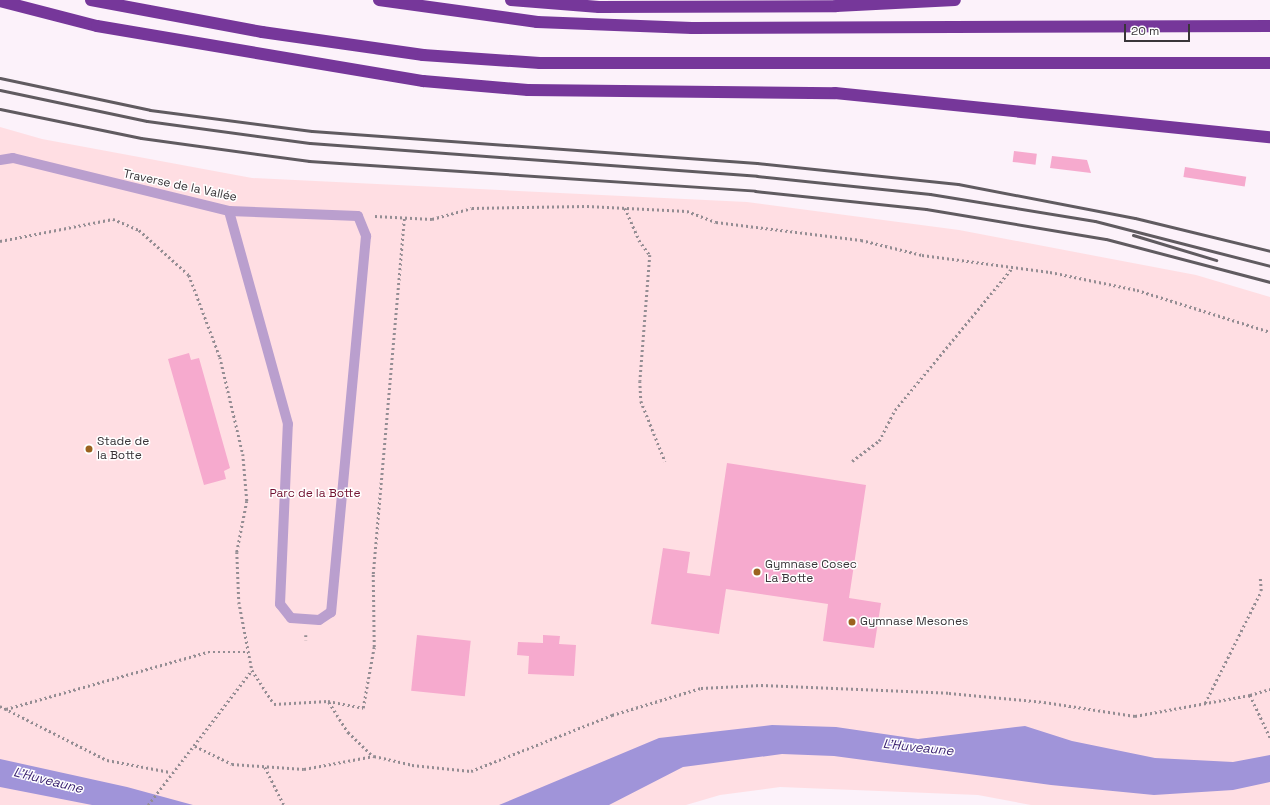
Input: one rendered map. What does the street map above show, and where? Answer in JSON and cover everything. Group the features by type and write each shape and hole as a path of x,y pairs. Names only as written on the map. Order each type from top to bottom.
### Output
{"highway":[{"path":"91,0 262,32 423,55 540,63 1270,63"},
{"path":"379,0 537,22 692,28 1270,26"},
{"path":"510,0 599,7 836,6 955,0"},
{"path":"0,1 97,26 423,82 528,90 835,93 1270,137"}],"street":[{"name":"Traverse de la Vallée","path":"0,160 13,158 229,211 358,216"},
{"path":"229,211 288,424 280,604 291,618 306,620 319,620 330,612 366,236 358,216"}],"path":[{"path":"358,216 432,219 472,208 625,208 687,211 716,222 861,240 922,255 1013,267 1137,290 1270,332"},
{"path":"625,208 639,240 650,255 640,381 641,401 665,461"},
{"path":"852,461 879,441 895,410 1013,267"},
{"path":"1205,703 1261,591 1260,577"},
{"path":"6,709 208,652 248,652"},
{"path":"148,805 170,772 195,746 252,670"},
{"path":"195,746 232,764 265,767 304,770 374,756 412,765 472,771 612,715 701,688 761,685 950,693 1044,702 1135,716 1250,695 1270,688"},
{"path":"1250,695 1270,737"},
{"path":"328,702 348,732 374,756"},
{"path":"0,706 107,760 170,772"},
{"path":"265,767 284,805"}],"green space":[{"name":"Parc de la Botte","path":"0,127 42,139 252,178 747,202 959,230 1196,275 1270,297 1270,805 1031,805 978,795 780,787 720,795 686,805 0,805"}],"water":[{"name":"L'Huveaune","path":"772,725 836,727 918,739 1025,726 1072,741 1155,758 1233,762 1270,755 1270,782 1233,790 1154,795 1051,785 834,756 782,754 683,767 609,805 499,805 659,738"},
{"name":"L'Huveaune","path":"0,759 127,787 193,805 92,805 0,787"}],"building":[{"path":"1014,151 1037,154 1035,165 1013,162"},
{"path":"1052,156 1087,160 1091,173 1050,168"},
{"path":"1185,167 1246,177 1245,187 1183,177"},
{"path":"189,353 191,360 199,358 230,468 224,471 226,479 204,485 168,359"},
{"name":"Gymnase Cosec La Botte","path":"727,463 866,485 849,598 881,603 874,648 823,641 828,604 726,589 719,634 651,624 663,548 690,552 687,573 710,576"},
{"path":"417,635 471,641 465,696 411,691"},
{"path":"543,635 560,636 559,644 576,645 574,676 528,674 529,656 517,655 518,642 543,643"}],"railway":[{"path":"0,78 150,110 312,131 757,163 958,184 1135,218 1270,251"},
{"path":"0,90 147,121 310,143 757,176 930,194 1095,221 1270,266"},
{"path":"0,109 141,138 309,161 755,191 926,209 1106,239 1270,282"},
{"path":"1133,235 1216,260"}],"place":[{"name":"Stade de la Botte","path":"89,449"},
{"name":"Gymnase Cosec La Botte","path":"757,572"},
{"name":"Gymnase Mesones","path":"852,622"}]}
